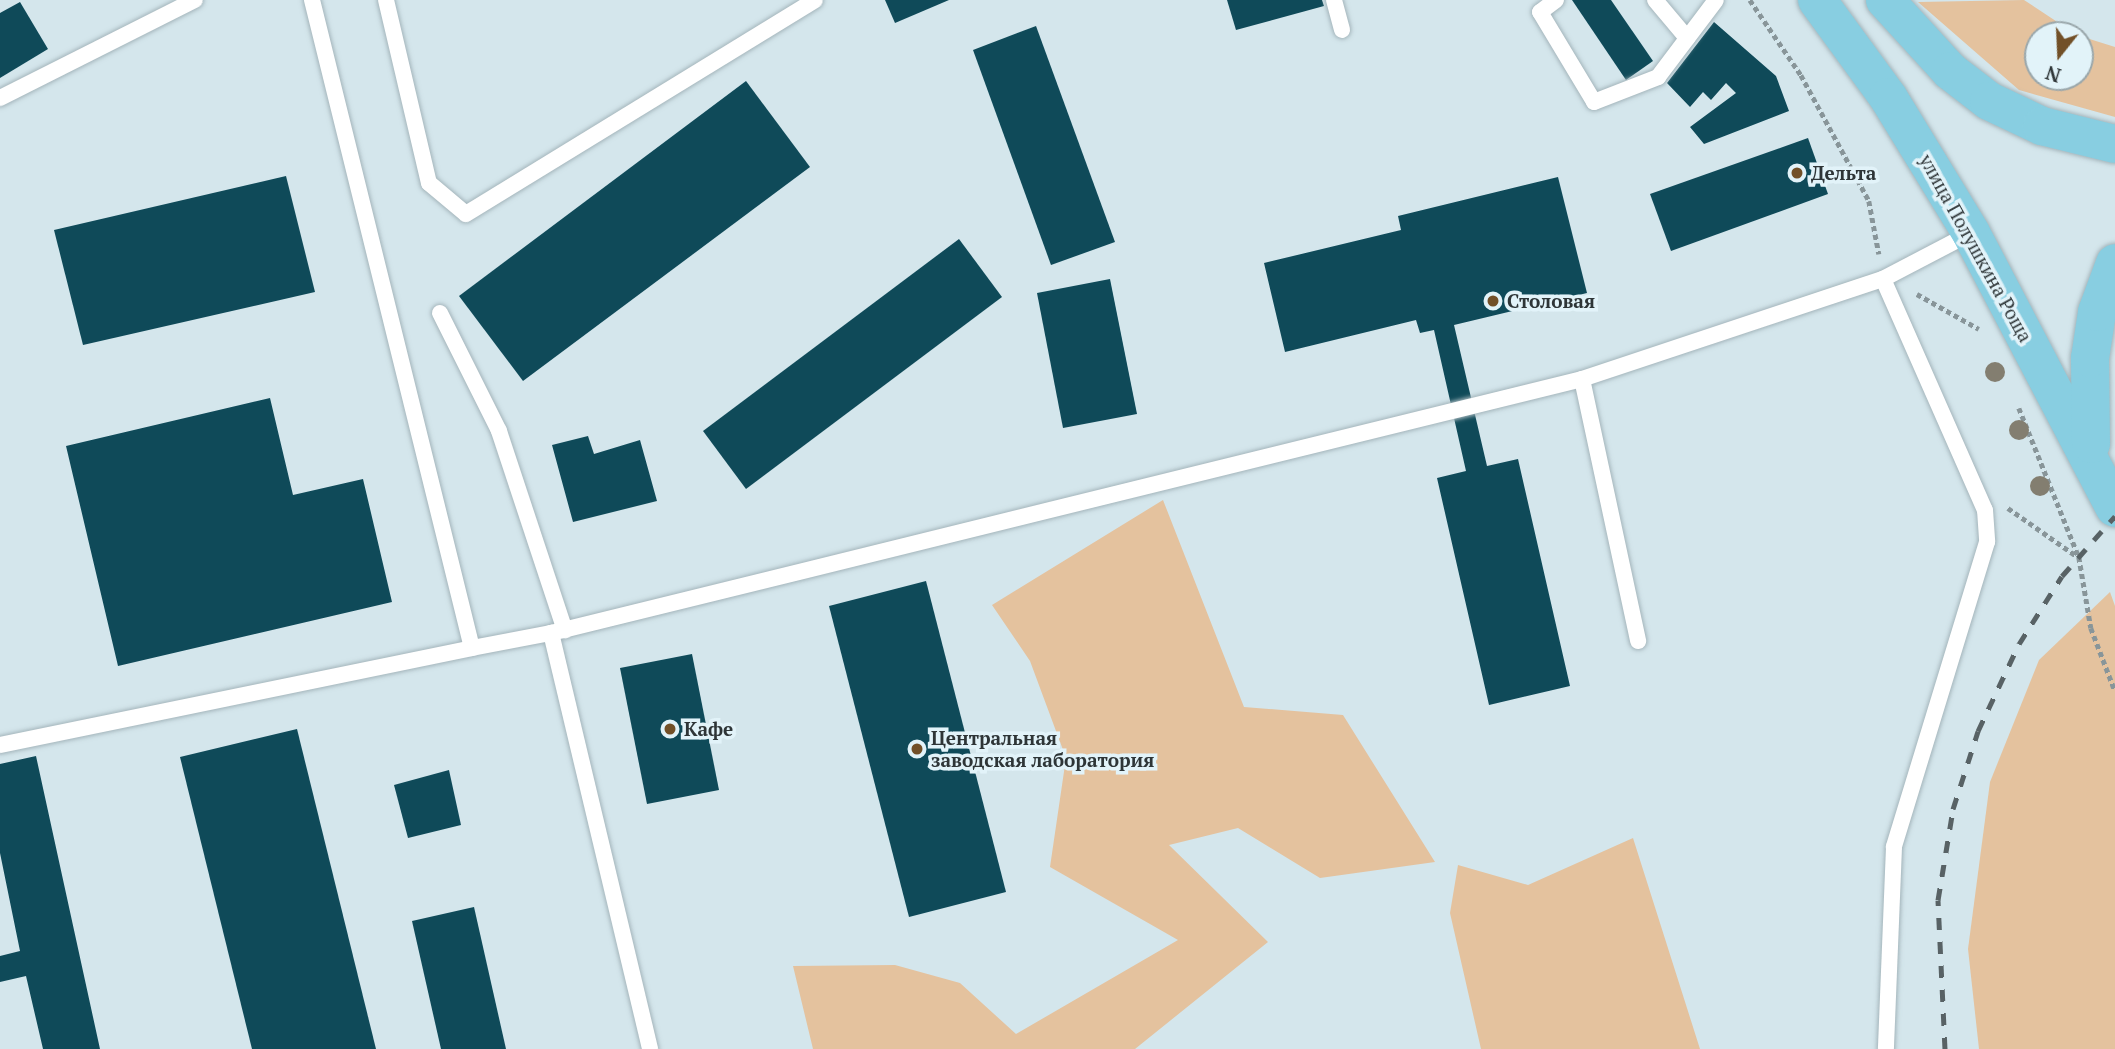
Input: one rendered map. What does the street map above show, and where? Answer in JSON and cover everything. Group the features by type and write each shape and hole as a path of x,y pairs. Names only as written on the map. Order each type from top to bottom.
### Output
{"main road":[{"name":"улица Полушкина Роща","path":"1817,0 1888,97 1971,233 2092,456 2115,508"},
{"path":"1885,0 1950,71 1989,101 2042,126 2115,144"},
{"path":"2092,456 2090,358 2097,312 2115,262"}],"lane":[{"path":"0,98 195,0"},
{"path":"312,0 472,648"},
{"path":"386,0 429,183 466,214 816,0"},
{"path":"1334,0 1342,30"},
{"path":"1556,0 1540,12 1594,102 1658,77 1716,0"},
{"path":"1655,0 1687,38"},
{"path":"0,745 558,631 1582,379 1884,279 1971,233"},
{"path":"1884,279 1985,510 1987,542 1894,847 1886,1049"},
{"path":"440,313 499,431 558,631 650,1049"},
{"path":"1582,379 1638,641"}],"path":[{"path":"1750,0 1801,75 1869,201 1884,279 1981,330 1987,343"},
{"path":"2012,393 2079,557 2091,628 2115,691"},
{"path":"2001,503 2079,557"}],"shaded area":[{"path":"2024,0 2056,21 2024,21 2024,91 2094,91 2094,40 2115,47 2115,117 2019,90 1918,2"},
{"path":"1163,500 1244,707 1343,715 1435,862 1320,878 1238,828 1169,845 1268,942 1135,1049 813,1049 793,966 895,965 960,983 1016,1034 1178,940 1050,867 1066,758 1030,661 992,605"},
{"path":"2110,592 2115,606 2115,1049 1979,1049 1968,949 1990,782 2039,660"},
{"path":"1633,838 1700,1049 1481,1049 1450,913 1458,865 1528,885"}],"building":[{"path":"885,0 949,0 895,23"},
{"path":"1227,0 1322,0 1324,6 1236,30"},
{"path":"1572,0 1611,0 1653,61 1626,80"},
{"path":"20,2 48,49 0,78 0,13"},
{"path":"1714,22 1776,76 1789,111 1704,144 1690,127 1736,93 1726,83 1711,100 1703,92 1690,107 1667,83"},
{"path":"1036,26 1115,242 1051,265 973,50"},
{"path":"746,81 810,167 523,381 459,296"},
{"path":"1808,138 1828,194 1671,251 1650,194"},
{"path":"286,176 315,292 83,345 54,230"},
{"path":"1558,177 1587,293 1454,325 1487,466 1518,459 1570,686 1489,705 1437,478 1466,471 1434,330 1420,333 1416,320 1285,352 1264,263 1401,230 1398,216"},
{"path":"959,239 1002,297 746,489 703,431"},
{"path":"1110,279 1137,414 1063,428 1037,293"},
{"path":"270,398 293,495 363,479 392,602 118,666 66,446"},
{"path":"588,436 594,454 640,440 657,501 573,522 552,445"},
{"name":"Центральная заводская лаборатория","path":"926,581 1006,892 909,917 829,606"},
{"name":"Кафе","path":"692,654 719,790 647,804 620,668"},
{"path":"297,729 376,1049 252,1049 180,757"},
{"path":"36,756 100,1049 43,1049 26,976 0,982 0,956 20,951 0,853 0,764"},
{"path":"449,770 461,825 408,838 394,785"},
{"path":"474,907 506,1049 441,1049 412,921"}],"railway":[{"path":"1945,1049 1938,900 1953,809 1978,731 2019,644 2062,576 2115,516"}],"place":[{"name":"Дельта","path":"1797,173"},
{"name":"Столовая","path":"1493,301"},
{"name":"Кафе","path":"670,729"},
{"name":"Центральная заводская лаборатория","path":"917,749"}]}
